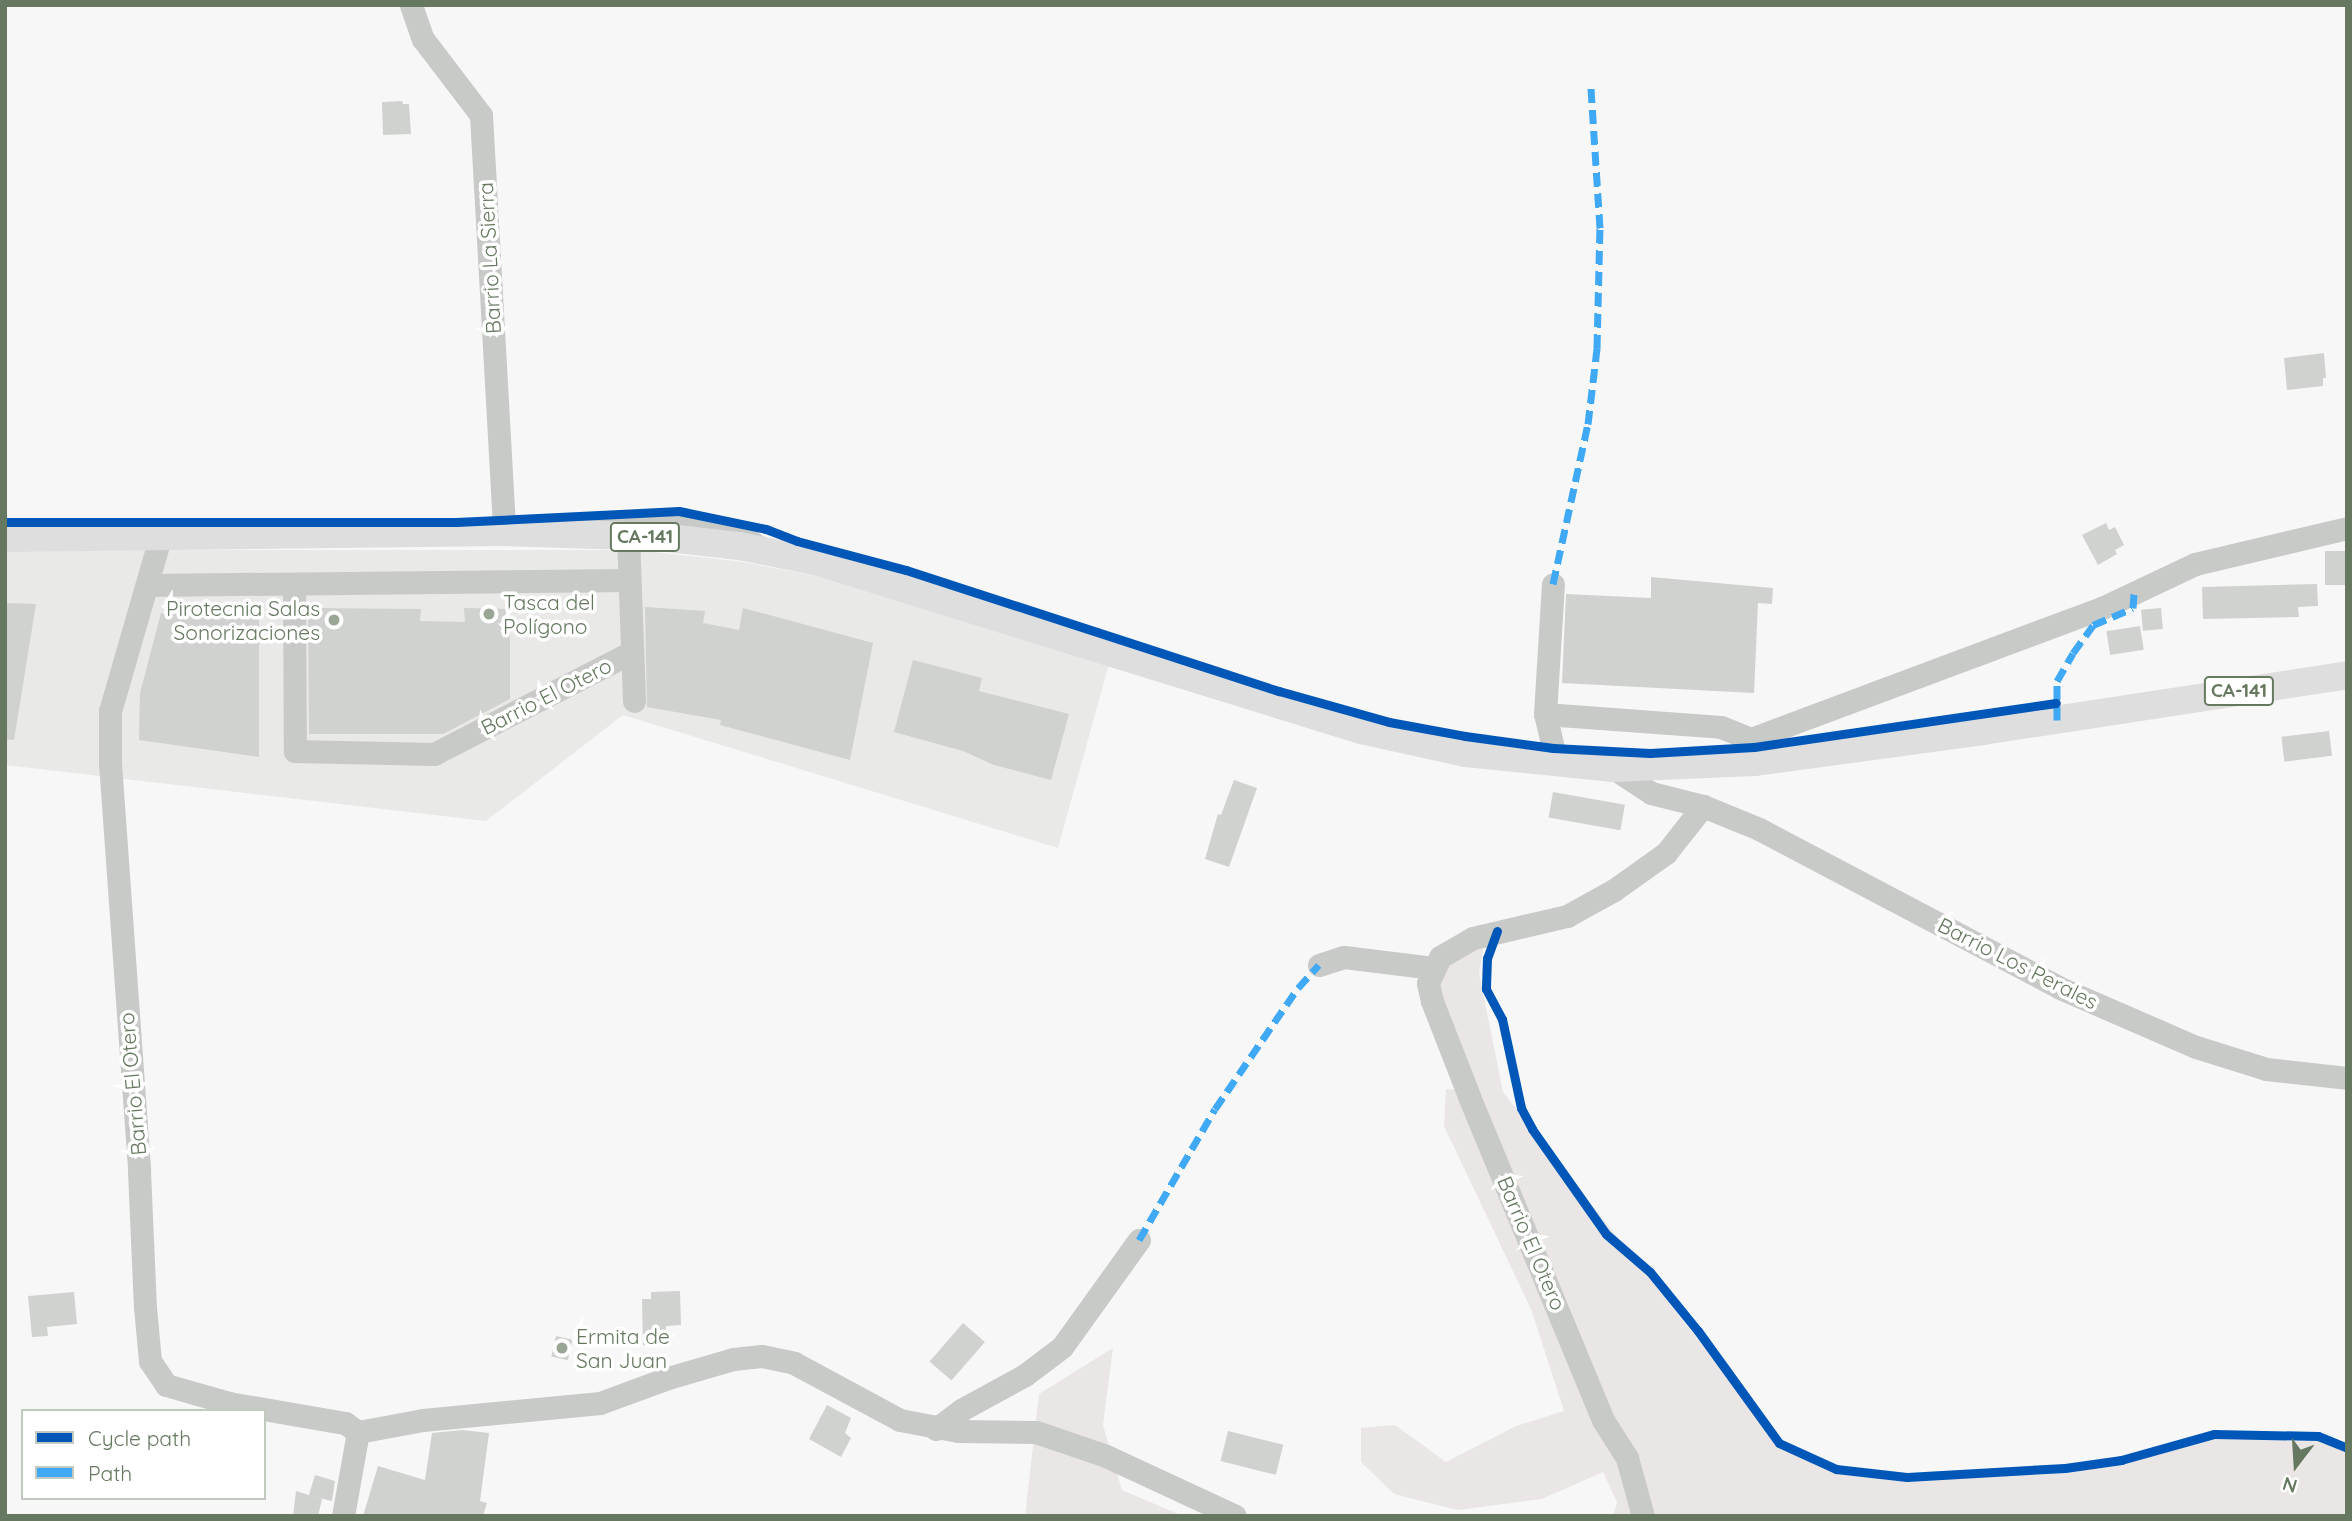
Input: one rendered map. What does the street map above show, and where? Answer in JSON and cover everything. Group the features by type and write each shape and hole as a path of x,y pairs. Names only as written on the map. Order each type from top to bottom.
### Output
{"main road":[{"name":"CA-141","path":"5,538 504,532 628,536 765,551"},
{"name":"Barrio Los Perales","path":"765,551 815,561 1361,730 1466,754 1613,768 1753,750 1983,731 2347,675"}],"street":[{"name":"Barrio La Sierra","path":"411,5 423,39 481,115 504,532"},
{"path":"570,534 589,525 612,522 689,521 733,530 765,551"},
{"name":"Barrio Los Perales","path":"1753,750 2102,608 2195,564 2347,528"},
{"name":"Barrio El Otero","path":"628,536 634,701"},
{"name":"Barrio El Otero","path":"160,538 110,711 110,763 150,1361 166,1385 229,1403 264,1409"},
{"path":"147,584 628,580"},
{"name":"Barrio El Otero","path":"295,584 295,751 434,754 632,652"},
{"path":"1551,763 1553,748 1545,714 1553,584"},
{"path":"1545,714 1721,727 1753,750"},
{"name":"Barrio Los Perales","path":"1613,768 1651,793 1703,806 1759,829 2060,988 2196,1047 2266,1069 2347,1077"},
{"path":"1319,965 1344,957 1433,968 1440,957 1473,938 1567,916 1614,891 1666,853 1703,806"},
{"name":"Barrio El Otero","path":"1433,968 1429,983 1432,1001 1604,1420 1627,1458 1643,1516"},
{"path":"936,1429 961,1410 1025,1375 1062,1347 1139,1240"},
{"path":"343,1516 358,1432 423,1420 600,1403 733,1359 762,1356 794,1363 900,1420 936,1429 1036,1432 1106,1456 1235,1516"},
{"name":"Barrio El Otero","path":"266,1409 345,1423 358,1432"}],"shaded area":[{"path":"5,550 634,550 736,561 835,579 1109,664 1058,848 623,715 486,821 5,765"},
{"path":"1485,939 1479,973 1503,1092 1779,1443 1836,1469 1936,1475 2065,1468 2121,1460 2214,1434 2318,1436 2347,1448 2347,1516 1613,1516 1617,1502 1603,1472 1542,1499 1458,1510 1394,1494 1361,1462 1361,1428 1395,1425 1446,1462 1516,1426 1564,1411 1531,1309 1444,1126 1446,1089 1472,1091 1437,981 1444,968"},
{"path":"1113,1348 1103,1425 1122,1490 1183,1516 1025,1516 1039,1394"}],"building":[{"path":"402,101 403,104 409,104 411,134 383,135 382,102"},
{"path":"2324,353 2326,378 2323,378 2323,386 2287,390 2284,358"},
{"path":"2106,523 2109,530 2115,527 2124,545 2115,550 2117,554 2098,565 2082,535"},
{"path":"2325,551 2347,551 2347,585 2325,585"},
{"path":"1651,577 1773,588 1772,604 1758,603 1754,693 1562,683 1566,594 1651,598"},
{"path":"2317,584 2318,606 2298,607 2299,617 2203,619 2202,587"},
{"path":"5,603 36,604 14,740 5,739"},
{"path":"645,607 705,611 703,623 739,630 743,608 873,643 850,760 720,725 721,720 647,707"},
{"path":"308,608 421,609 420,621 465,622 464,608 510,609 510,699 443,734 309,734"},
{"path":"2161,608 2163,629 2143,631 2141,610"},
{"path":"161,613 259,614 259,757 139,740 140,693"},
{"path":"2140,626 2144,650 2110,655 2106,631"},
{"path":"913,660 982,678 979,691 1069,714 1051,780 994,765 963,751 894,732"},
{"path":"2329,731 2332,756 2284,762 2281,737"},
{"path":"1234,780 1257,788 1229,867 1205,859 1218,814 1221,815"},
{"path":"1553,792 1625,805 1620,830 1548,818"},
{"path":"680,1291 681,1325 666,1326 666,1345 643,1345 642,1299 651,1299 651,1292"},
{"path":"74,1292 77,1324 47,1327 48,1336 32,1337 28,1296"},
{"path":"963,1323 985,1342 951,1381 930,1361"},
{"name":"Ermita de San Juan","path":"556,1336 573,1340 568,1360 551,1356"},
{"path":"827,1405 851,1418 845,1433 851,1438 841,1457 809,1439"},
{"path":"462,1430 489,1433 480,1501 487,1503 483,1516 363,1516 378,1466 425,1480 432,1433"},
{"path":"1228,1431 1283,1445 1276,1475 1221,1461"},
{"path":"315,1475 335,1481 332,1501 311,1496 322,1499 318,1516 293,1516 296,1491 309,1495"}],"marked path":[{"path":"1553,584 1588,424 1597,348 1600,228 1591,87"},
{"path":"2057,720 2057,681 2073,653 2093,625 2133,608 2134,592"},
{"path":"1139,1240 1215,1109 1298,988 1319,965"}],"cycle path":[{"path":"5,522 456,522 679,511 766,529 797,541 906,570 1279,691 1389,722 1553,748 1650,753 1754,747 2056,703"},
{"path":"1497,931 1487,958 1486,989 1502,1019 1521,1108 1532,1129 1606,1234 1650,1272 1698,1331 1779,1443 1836,1469 1907,1477 2065,1468 2121,1460 2214,1434 2318,1436 2347,1448"}],"place":[{"name":"Tasca del Polígono","path":"489,614"},
{"name":"Pirotecnia Salas Sonorizaciones","path":"334,620"},
{"name":"Ermita de San Juan","path":"562,1348"}]}
